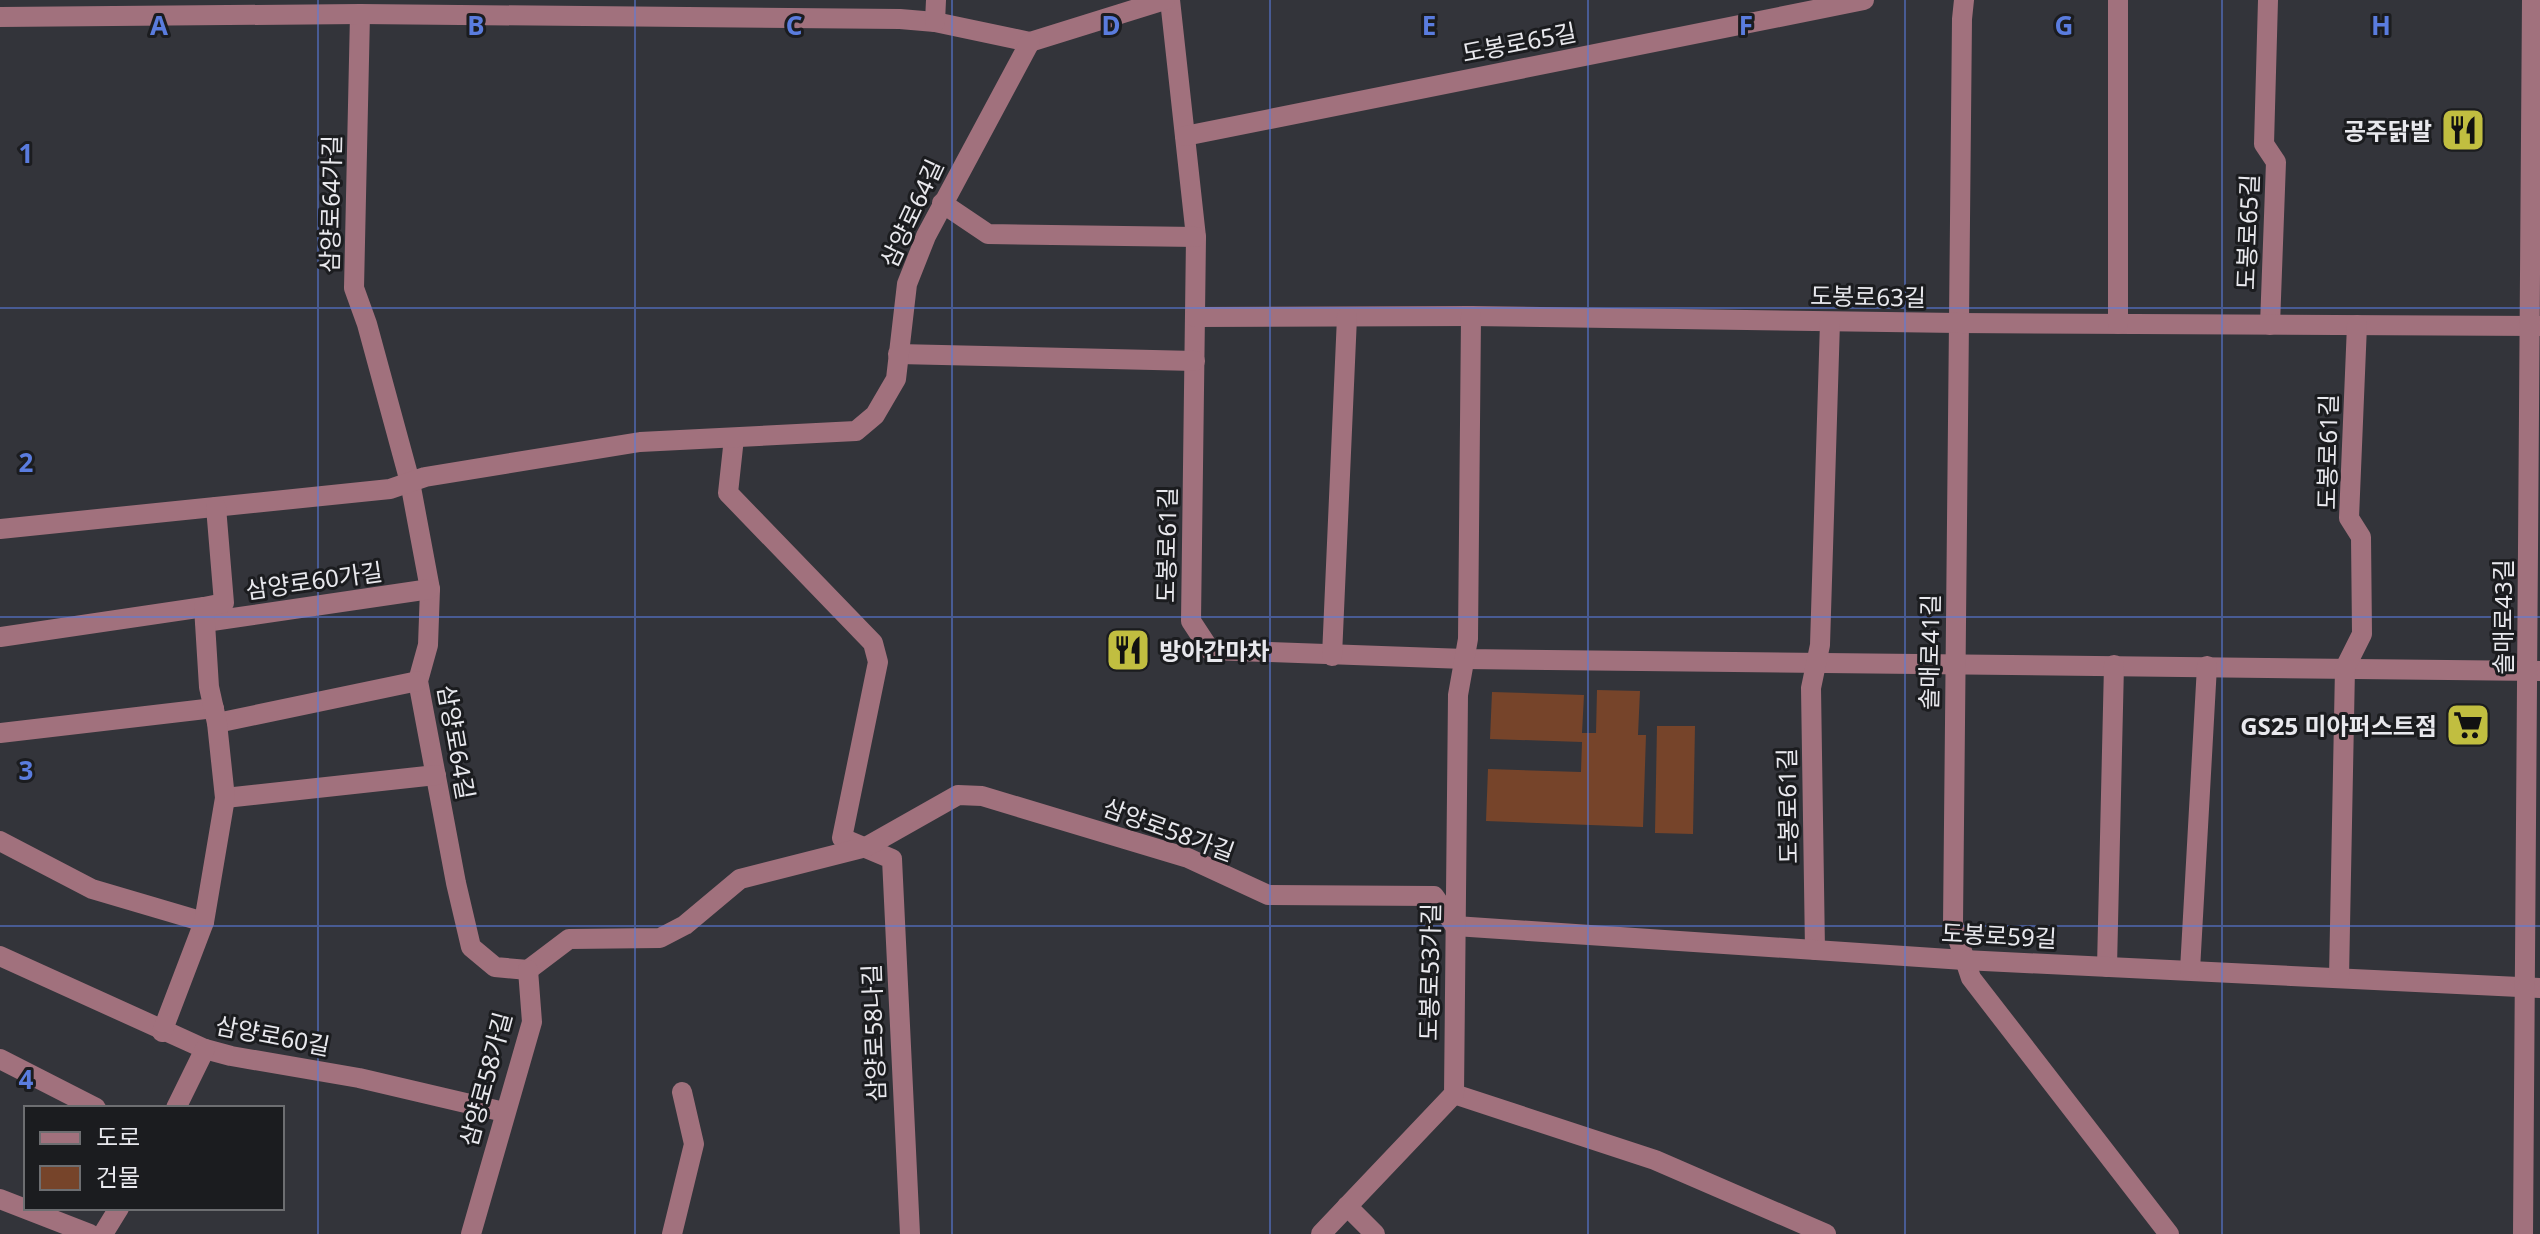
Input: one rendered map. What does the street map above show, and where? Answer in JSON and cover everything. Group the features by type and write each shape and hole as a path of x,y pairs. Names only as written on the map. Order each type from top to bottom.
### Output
{"street":[{"path":"935,22 936,0"},
{"name":"도봉로65길","path":"1185,136 1864,0"},
{"name":"솔매로41길","path":"1964,0 1953,924 1971,978 2169,1234"},
{"path":"2118,0 2118,324"},
{"name":"도봉로65길","path":"2268,0 2264,144 2276,162 2270,325"},
{"name":"솔매로43길","path":"2523,1234 2532,988 2535,326 2532,0"},
{"path":"0,17 360,14 900,19 935,22 1030,42 1157,1"},
{"name":"도봉로61길","path":"1157,1 1185,136 1196,237 1191,621 1210,650 1465,659 2534,671"},
{"name":"삼양로64가길","path":"360,14 354,288 367,324 410,482"},
{"name":"삼양로64길","path":"0,529 390,489 456,472 640,442 856,431 875,415 896,379 907,284 942,203 1030,42"},
{"path":"942,203 988,234 1196,237"},
{"path":"1465,659 1468,639 1471,316"},
{"name":"도봉로63길","path":"1195,317 1471,316 1830,322 2535,326"},
{"path":"1332,656 1347,317"},
{"name":"도봉로61길","path":"1815,950 1811,688 1820,645 1830,322"},
{"name":"도봉로61길","path":"2339,978 2345,668 2362,634 2361,537 2349,518 2357,325"},
{"path":"898,354 1195,361"},
{"path":"734,438 728,493 873,643 878,662 842,838 866,847"},
{"name":"삼양로64길","path":"410,482 430,589 428,645 418,681 471,947 495,967 528,970"},
{"name":"삼양로60가길","path":"204,614 224,603 216,507"},
{"name":"삼양로60가길","path":"204,614 430,589"},
{"path":"0,637 204,614 209,687 216,716 225,798 204,922 162,1032"},
{"name":"도봉로53가길","path":"1454,1094 1458,695 1465,659"},
{"path":"2107,967 2114,665"},
{"path":"2190,970 2207,666"},
{"path":"0,733 216,716 418,681"},
{"path":"225,798 436,775"},
{"name":"삼양로58가길","path":"471,1234 532,1022 528,970 569,939 660,938 685,925 740,879 866,847 958,795 982,796 1188,858 1268,895 1434,896 1455,926"},
{"path":"0,841 92,889 204,922"},
{"name":"삼양로58나길","path":"866,847 892,859 910,1234"},
{"name":"도봉로59길","path":"1455,926 1964,960 2532,988"},
{"name":"삼양로60길","path":"0,956 205,1049 359,1078 504,1112"},
{"path":"177,1106 205,1049"},
{"path":"0,1059 92,1106"},
{"path":"672,1234 694,1144 682,1092"},
{"path":"1321,1234 1454,1094 1655,1160 1826,1234"},
{"path":"0,1199 24,1208"},
{"path":"1347,1206 1375,1234"},
{"path":"28,1210 90,1234"},
{"path":"103,1234 118,1210"}],"building":[{"path":"1597,690 1640,691 1638,735 1646,735 1643,827 1486,821 1488,769 1581,772 1582,742 1490,739 1492,692 1584,695 1582,733 1596,733"},
{"path":"1657,726 1695,726 1693,834 1655,833"}],"place":[{"name":"공주닭발","path":"2463,130"},
{"name":"방아간마차","path":"1128,650"},
{"name":"GS25 미아퍼스트점","path":"2468,725"}]}
